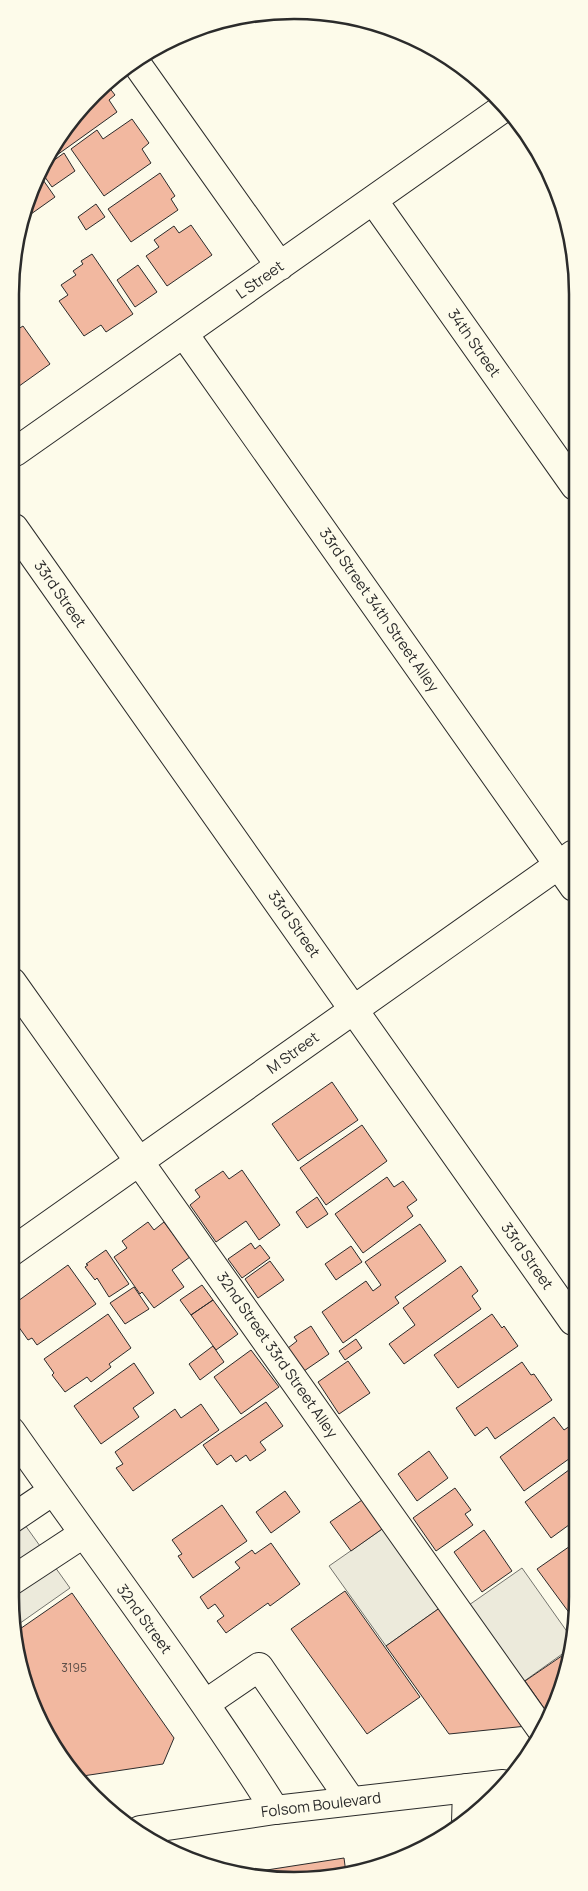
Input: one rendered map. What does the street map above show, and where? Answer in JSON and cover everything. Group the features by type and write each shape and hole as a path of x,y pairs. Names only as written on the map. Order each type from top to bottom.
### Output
{"street":[{"path":"139,67 280,266"},
{"name":"L Street","path":"19,449 499,111"},
{"name":"34th Street","path":"373,200 569,478"},
{"name":"33rd Street 34th Street Alley","path":"184,334 566,859"},
{"name":"33rd Street","path":"19,535 569,1315"},
{"name":"M Street","path":"19,1246 566,859"},
{"name":"32nd Street 33rd Street Alley","path":"19,992 538,1725"},
{"name":"32nd Street","path":"19,1442 205,1704 275,1810"},
{"path":"19,1514 53,1491"},
{"path":"19,1576 83,1534"},
{"path":"205,1704 259,1667 351,1801"},
{"name":"Folsom Boulevard","path":"146,1829 275,1810 495,1785"},
{"path":"466,1811 467,1788"}],"shaded area":[{"path":"19,1517 70,1588 20,1623"},
{"path":"385,1527 441,1607 386,1646 329,1566"},
{"path":"522,1568 567,1632 564,1653 523,1682 469,1605"}],"building":[{"path":"110,89 115,95 109,100 117,112 57,155 76,126 99,99"},
{"path":"132,119 149,143 142,149 151,163 104,196 71,149 97,130 103,139"},
{"path":"64,153 75,171 52,187 45,177 53,161"},
{"path":"160,173 175,196 171,199 178,210 131,242 108,209"},
{"path":"43,181 55,197 31,214"},
{"path":"96,204 105,217 86,230 78,217"},
{"path":"191,225 212,255 167,286 146,256 159,247 154,240 174,226 179,233"},
{"path":"92,254 133,314 106,332 101,325 84,336 59,301 68,295 61,285 76,275 73,271 83,264 81,261"},
{"path":"138,265 157,292 135,307 117,280"},
{"path":"23,326 50,364 19,386 19,328"},
{"path":"332,1082 358,1120 298,1161 272,1124"},
{"path":"362,1125 387,1161 326,1205 300,1168"},
{"path":"242,1170 280,1225 259,1240 246,1221 216,1242 190,1205 200,1197 195,1190 223,1171 229,1179"},
{"path":"387,1177 394,1187 403,1181 417,1200 407,1207 413,1216 363,1253 335,1214"},
{"path":"317,1197 328,1214 307,1228 296,1212"},
{"path":"148,1222 154,1230 164,1222 190,1257 172,1270 184,1287 154,1308 142,1292 140,1294 114,1257 127,1248 122,1241"},
{"path":"420,1224 446,1261 395,1297 399,1303 343,1343 322,1312 366,1281 373,1291 381,1285 365,1262"},
{"path":"251,1243 255,1249 260,1245 270,1258 242,1278 228,1259"},
{"path":"351,1246 362,1262 336,1280 325,1264"},
{"path":"106,1250 129,1284 109,1297 97,1278 95,1280 85,1267 88,1265 86,1264"},
{"path":"270,1261 284,1280 258,1298 245,1279"},
{"path":"68,1265 96,1304 37,1345 32,1338 28,1340 19,1327 19,1300"},
{"path":"461,1266 478,1291 472,1296 481,1309 404,1364 389,1344 415,1325 403,1308"},
{"path":"202,1285 213,1300 191,1315 180,1300"},
{"path":"134,1287 149,1309 125,1324 110,1303"},
{"path":"213,1300 238,1334 216,1350 191,1315"},
{"path":"108,1314 131,1348 109,1364 111,1367 91,1382 87,1377 65,1392 52,1375 54,1373 44,1359"},
{"path":"492,1314 502,1328 504,1326 518,1346 458,1388 434,1355"},
{"path":"311,1326 329,1354 304,1371 288,1348 297,1341 294,1337"},
{"path":"356,1339 362,1348 345,1360 339,1351"},
{"path":"213,1346 224,1362 200,1380 189,1364"},
{"path":"251,1350 279,1387 241,1414 214,1377"},
{"path":"348,1361 370,1393 339,1414 318,1382"},
{"path":"522,1362 531,1375 534,1374 552,1400 495,1439 487,1427 475,1436 456,1408"},
{"path":"134,1363 154,1393 133,1408 139,1417 101,1444 74,1406"},
{"path":"266,1402 283,1426 260,1442 266,1450 250,1461 246,1455 236,1462 231,1455 217,1465 203,1445"},
{"path":"201,1404 219,1430 133,1491 116,1468 123,1464 115,1452 175,1409 181,1418"},
{"path":"554,1417 564,1430 569,1427 569,1459 524,1491 500,1457"},
{"path":"429,1451 448,1478 417,1501 398,1474"},
{"path":"569,1470 569,1525 551,1538 525,1502"},
{"path":"455,1488 471,1510 465,1514 473,1525 436,1551 413,1518"},
{"path":"285,1491 300,1512 271,1533 256,1512"},
{"path":"365,1498 385,1527 351,1551 330,1522"},
{"path":"222,1505 247,1541 193,1578 178,1556 182,1554 172,1540"},
{"path":"484,1530 512,1571 482,1592 454,1552"},
{"path":"271,1543 300,1584 270,1606 268,1603 226,1633 217,1621 224,1616 215,1604 208,1609 200,1597 240,1568 235,1562 252,1550 255,1554"},
{"path":"569,1547 569,1613 537,1569"},
{"path":"345,1591 420,1697 367,1734 291,1629"},
{"path":"72,1593 174,1738 163,1764 85,1776 65,1750 47,1719 28,1668 21,1629"},
{"path":"441,1607 527,1726 449,1734 386,1646"},
{"path":"563,1655 555,1685 545,1709 525,1681"},
{"path":"344,1858 345,1867 312,1872 263,1871"}]}
